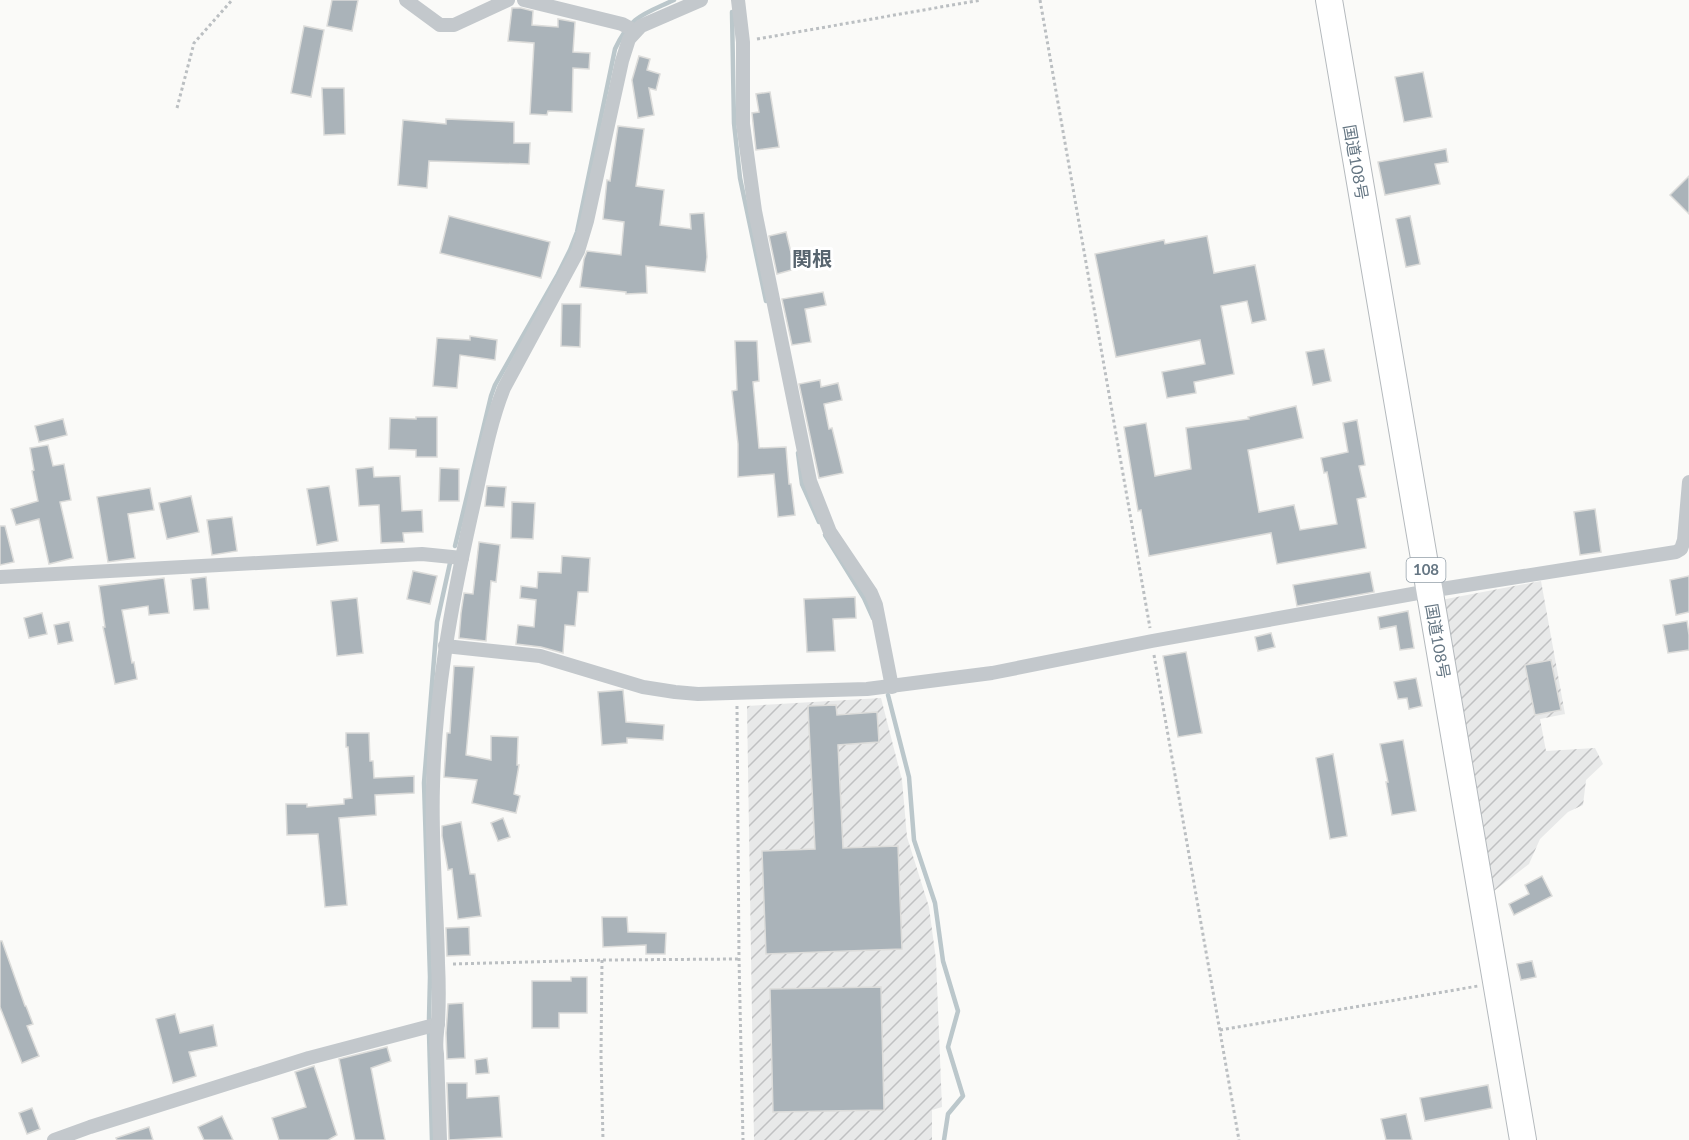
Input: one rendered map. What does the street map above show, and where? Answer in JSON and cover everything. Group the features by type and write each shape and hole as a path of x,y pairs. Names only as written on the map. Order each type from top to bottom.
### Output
{"highway":[{"name":"国道108号","path":"1329,0 1523,1140"}],"street":[{"path":"406,0 440,26 450,26 508,0"},
{"path":"524,0 630,28 641,26 701,0"},
{"path":"738,0 744,42 743,124 754,200 810,481 830,532 871,593 876,605 892,687"},
{"path":"440,1140 435,1042 438,1024 438,965 433,785 445,646 462,558 497,406 504,388 578,251 587,221 630,28"},
{"path":"445,646 540,656 654,689 698,694 892,687 992,673 1152,641 1430,591 1685,550 1689,482"},
{"path":"0,577 422,554 462,558"},
{"path":"54,1140 309,1058 438,1024"}],"path":[{"path":"177,108 194,43 232,0"},
{"path":"744,42 981,0"},
{"path":"1040,0 1239,1140"},
{"path":"737,692 743,1140"},
{"path":"438,965 739,959"},
{"path":"602,960 603,1140"},
{"path":"1220,1030 1497,983"}],"shaded area":[{"path":"1541,581 1565,714 1540,719 1546,751 1595,748 1603,764 1586,780 1583,805 1568,812 1540,839 1529,864 1494,891 1441,600"},
{"path":"881,698 902,780 907,837 929,907 936,960 942,1107 932,1110 932,1140 754,1140 747,706"}],"building":[{"path":"332,0 358,0 352,31 327,26"},
{"path":"512,8 533,11 532,25 558,27 558,19 575,22 573,52 590,53 589,69 573,68 572,112 548,111 547,115 530,114 534,43 508,41"},
{"path":"304,26 324,30 311,97 291,93"},
{"path":"639,56 650,59 647,70 660,74 656,90 649,88 654,115 638,118 632,80"},
{"path":"1423,72 1432,117 1404,122 1395,77"},
{"path":"322,88 344,88 345,134 324,135"},
{"path":"770,92 779,147 756,150 752,113 759,112 756,94"},
{"path":"446,119 514,122 514,143 530,143 529,164 429,161 427,188 398,185 403,120 446,124"},
{"path":"618,126 644,129 636,186 664,190 660,225 691,229 690,214 704,213 707,257 705,272 646,266 647,293 626,294 626,292 580,287 587,251 621,255 624,222 603,219 607,180 610,181"},
{"path":"1446,149 1448,162 1435,164 1440,184 1385,195 1378,162"},
{"path":"1689,176 1689,214 1670,195"},
{"path":"449,216 550,242 541,278 440,253"},
{"path":"1410,216 1420,264 1406,267 1396,219"},
{"path":"786,232 795,269 777,274 769,236"},
{"path":"1207,236 1214,273 1255,265 1266,320 1252,323 1247,301 1221,306 1234,374 1194,382 1196,393 1167,398 1162,372 1205,364 1200,340 1116,357 1095,254 1164,240 1165,244"},
{"path":"823,292 826,305 805,309 811,342 792,345 782,299"},
{"path":"562,304 581,304 580,347 561,346"},
{"path":"470,336 497,340 495,360 460,355 457,388 433,386 437,338 470,340"},
{"path":"735,341 757,341 759,381 753,382 759,448 786,447 789,484 791,484 795,515 778,517 774,474 738,477 738,444 732,391 737,390"},
{"path":"1324,349 1331,381 1313,385 1306,352"},
{"path":"820,380 821,387 838,383 842,400 824,404 829,429 832,428 843,473 819,478 799,384"},
{"path":"1296,406 1303,438 1248,450 1259,512 1294,505 1300,530 1337,524 1327,472 1324,473 1321,458 1348,452 1343,423 1357,420 1365,465 1359,466 1366,497 1357,499 1366,548 1277,564 1271,533 1149,556 1141,510 1138,511 1124,427 1146,423 1155,476 1191,469 1186,428 1249,419 1248,417"},
{"path":"416,417 437,417 437,457 416,457 416,450 389,449 390,418 416,419"},
{"path":"63,419 67,435 39,442 35,426"},
{"path":"48,445 53,466 64,464 71,500 60,502 73,558 49,564 39,519 16,525 11,509 38,501 30,448"},
{"path":"373,467 374,477 400,476 402,511 422,510 423,532 403,533 404,542 381,543 379,505 359,506 356,469"},
{"path":"440,468 459,469 459,501 439,501"},
{"path":"329,486 338,541 317,545 307,489"},
{"path":"487,486 506,487 504,507 485,506"},
{"path":"150,488 154,510 128,514 135,558 108,562 97,497"},
{"path":"191,496 199,532 167,539 159,503"},
{"path":"512,502 535,503 533,539 511,538"},
{"path":"1595,509 1601,552 1580,555 1574,512"},
{"path":"232,517 237,551 212,555 207,520"},
{"path":"0,526 5,526 14,562 0,565"},
{"path":"479,542 500,545 496,582 491,581 486,641 459,638 464,593 473,594"},
{"path":"562,556 590,558 588,592 578,592 575,626 565,625 563,653 516,644 518,625 534,627 536,600 520,598 521,586 537,588 538,572 561,573"},
{"path":"413,571 437,576 430,604 407,599"},
{"path":"1370,572 1374,592 1297,606 1293,585"},
{"path":"1689,576 1689,612 1676,615 1670,580"},
{"path":"206,577 209,609 194,610 191,579"},
{"path":"164,578 169,613 149,615 148,606 122,610 137,679 115,684 103,627 105,627 99,586"},
{"path":"855,597 856,618 833,619 835,651 807,652 804,599"},
{"path":"357,598 363,653 337,656 331,601"},
{"path":"1408,611 1414,648 1400,650 1396,626 1380,629 1378,617"},
{"path":"42,613 47,634 29,638 24,618"},
{"path":"1687,621 1689,650 1668,653 1663,625"},
{"path":"69,622 73,641 58,644 54,625"},
{"path":"1271,633 1275,647 1258,651 1255,637"},
{"path":"1186,652 1202,733 1178,737 1163,656"},
{"path":"1551,660 1561,710 1535,715 1525,665"},
{"path":"454,666 474,667 466,755 491,760 491,736 518,737 517,765 519,765 514,794 520,796 516,813 472,803 477,780 444,777 447,733 450,733"},
{"path":"1416,678 1422,706 1409,709 1407,698 1398,699 1394,682"},
{"path":"623,690 626,722 664,725 663,740 627,738 627,743 602,745 598,692"},
{"path":"836,705 837,715 877,712 879,742 838,745 843,848 898,846 902,949 766,954 762,851 815,849 808,706"},
{"path":"346,733 369,733 370,761 373,761 374,778 414,776 414,793 375,795 376,815 339,818 347,905 325,907 318,834 287,835 286,804 307,804 307,807 344,804 344,799 352,798"},
{"path":"1403,740 1416,811 1392,815 1380,744"},
{"path":"1333,754 1347,836 1330,839 1316,758"},
{"path":"503,818 510,837 498,841 491,823"},
{"path":"461,822 470,874 475,874 481,916 458,919 452,869 448,870 442,826"},
{"path":"1542,876 1552,896 1514,915 1509,904 1529,894 1525,885"},
{"path":"602,917 627,917 628,932 666,933 665,954 646,954 646,945 603,947"},
{"path":"469,927 470,955 447,956 446,928"},
{"path":"0,941 2,941 33,1024 27,1026 39,1056 22,1063 0,1007"},
{"path":"1532,961 1536,977 1521,980 1517,964"},
{"path":"571,977 587,977 587,1013 559,1013 559,1028 532,1028 532,981 571,981"},
{"path":"881,987 884,1110 773,1112 770,989"},
{"path":"463,1003 465,1058 447,1059 448,1004"},
{"path":"175,1014 180,1033 213,1025 217,1046 189,1052 196,1076 173,1083 156,1019"},
{"path":"387,1047 391,1061 371,1068 385,1140 355,1140 339,1059"},
{"path":"487,1058 489,1073 476,1074 475,1060"},
{"path":"314,1066 337,1135 328,1140 279,1140 272,1118 306,1107 295,1072"},
{"path":"447,1083 467,1083 467,1098 499,1096 502,1137 449,1140"},
{"path":"1488,1085 1492,1108 1425,1121 1420,1098"},
{"path":"32,1108 40,1129 27,1134 19,1113"},
{"path":"1406,1114 1412,1140 1386,1140 1381,1119"},
{"path":"222,1116 233,1140 204,1140 198,1127"},
{"path":"149,1127 153,1140 117,1140 116,1138"}],"waterway":[{"path":"455,546 495,385 558,274 577,232 615,49 626,29 639,17 674,0"},
{"path":"732,12 734,123 740,178 766,301"},
{"path":"798,453 802,484 819,522"},
{"path":"825,535 864,598 873,618"},
{"path":"429,1019 430,977 424,783 437,622 450,563"},
{"path":"888,695 909,777 914,840 935,903 943,961 958,1011 948,1047 963,1096 948,1114 944,1140"},
{"path":"429,1033 432,1140"}],"district":[{"name":"関根","path":"812,259"}]}
